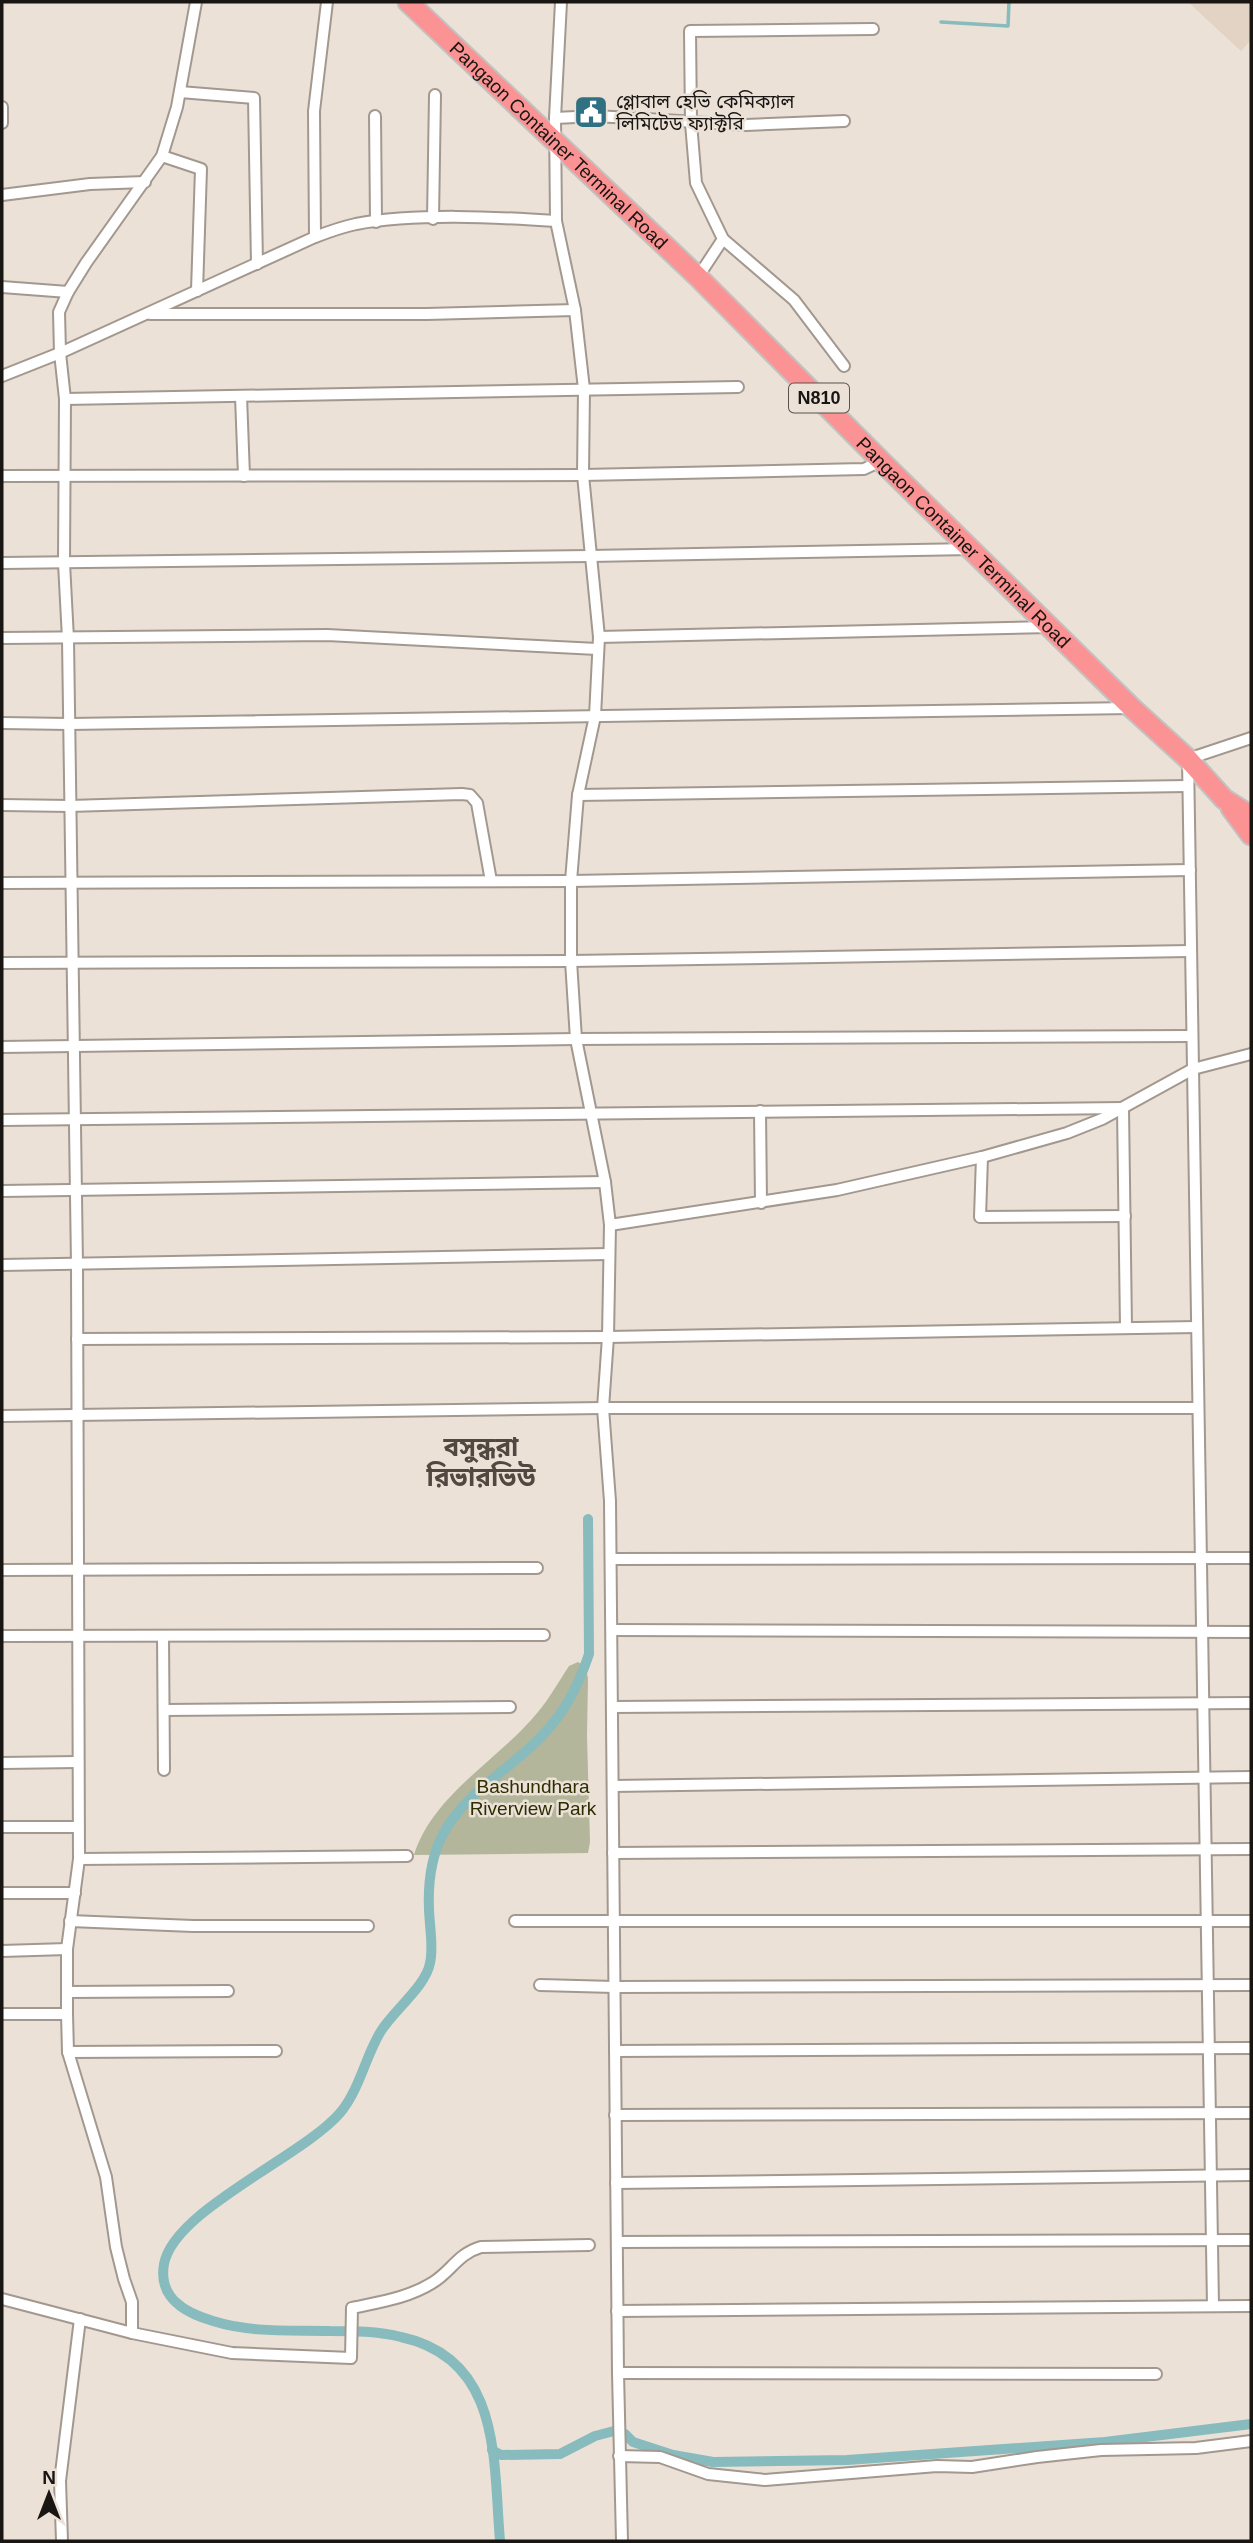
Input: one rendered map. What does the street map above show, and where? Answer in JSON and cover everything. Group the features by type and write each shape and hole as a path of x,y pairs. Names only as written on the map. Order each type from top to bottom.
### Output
{"highway":[{"name":"Pangaon Container Terminal Road","path":"408,2 698,277 1132,708 1188,759 1224,799 1251,816"},
{"name":"N810","path":"1224,799 1251,835"}],"street":[{"path":"132,2333 132,2302 116,2247 107,2177 68,2052 66,2014 66,1949 79,1859 77,1265 68,639 64,563 65,398 60,353 60,312 68,292 162,156 180,92 196,2"},
{"path":"315,237 314,111 327,2"},
{"path":"561,2 555,118 556,221 575,310 584,389 583,475 599,637 595,716 578,795 571,881 571,961 576,1039 606,1182 610,1225 608,1337 603,1408 611,1559 617,2311 622,2541"},
{"path":"844,366 794,300 723,239 696,183 691,123 690,31 873,29"},
{"path":"180,92 254,98 257,264"},
{"path":"433,219 435,95"},
{"path":"2,107 2,123"},
{"path":"374,116 376,222"},
{"path":"555,118 596,116 746,125 844,121"},
{"path":"162,156 201,169 197,291"},
{"path":"2,195 90,184 145,182"},
{"path":"2,376 60,353 315,237 355,224 433,219 513,218 556,221"},
{"path":"698,277 723,239"},
{"path":"2,287 68,292"},
{"path":"147,314 427,314 575,310"},
{"path":"65,398 738,387"},
{"path":"241,396 244,476"},
{"path":"2,476 583,475 864,469 881,461"},
{"path":"2,562 972,549"},
{"path":"599,637 1053,627"},
{"path":"2,638 327,635 597,649"},
{"path":"2,723 1132,708"},
{"path":"1213,2306 1188,759 1251,738"},
{"path":"578,795 1188,786"},
{"path":"2,805 70,806 470,795 477,803 491,881"},
{"path":"2,883 571,881 1190,870"},
{"path":"2,963 571,961 1191,951"},
{"path":"2,1047 576,1039 1192,1036"},
{"path":"610,1225 837,1190 982,1157 1067,1133 1123,1108 1193,1069 1251,1054"},
{"path":"2,1120 1123,1108"},
{"path":"1123,1108 1126,1328"},
{"path":"760,1111 761,1203"},
{"path":"982,1157 980,1217 1125,1216"},
{"path":"2,1191 606,1182"},
{"path":"2,1265 609,1254"},
{"path":"77,1339 608,1337 1197,1327"},
{"path":"2,1416 603,1408 1198,1408"},
{"path":"611,1559 1251,1558"},
{"path":"2,1570 537,1568"},
{"path":"612,1630 1251,1632"},
{"path":"2,1636 544,1634"},
{"path":"163,1636 164,1770"},
{"path":"612,1707 1251,1703"},
{"path":"164,1710 510,1707"},
{"path":"2,1763 78,1762"},
{"path":"612,1786 1251,1777"},
{"path":"2,1827 78,1827"},
{"path":"613,1853 1251,1849"},
{"path":"79,1859 407,1856"},
{"path":"2,1893 75,1893"},
{"path":"70,1921 193,1926 369,1926"},
{"path":"515,1921 1251,1921"},
{"path":"2,1951 66,1949"},
{"path":"540,1985 614,1987 1251,1984"},
{"path":"67,1992 228,1991"},
{"path":"2,2014 66,2014"},
{"path":"615,2051 1251,2048"},
{"path":"68,2052 276,2051"},
{"path":"615,2115 1251,2113"},
{"path":"616,2183 1251,2175"},
{"path":"617,2242 1251,2240"},
{"path":"2,2299 132,2333 232,2353 351,2358 352,2308 399,2297 433,2283 467,2251 481,2247 589,2245"},
{"path":"617,2311 1251,2306"},
{"path":"62,2541 60,2481 80,2319"},
{"path":"618,2374 1156,2374"},
{"path":"619,2456 660,2457 708,2474 765,2480 937,2466 972,2467 1037,2456 1101,2450 1196,2448 1251,2441"}],"shaded area":[{"path":"1188,2 1251,2 1251,40 1241,51"}],"green space":[{"name":"Bashundhara Riverview Park","path":"578,1662 585,1666 588,1678 588,1853 414,1855 423,1834 449,1798 517,1735 547,1700 569,1666"}],"waterway":[{"path":"941,22 1008,26 1009,2"},
{"path":"500,2541 496,2478 486,2417 475,2390 458,2367 434,2349 392,2335 357,2331 256,2329 203,2318 184,2308 169,2295 163,2276 164,2264 173,2244 190,2224 214,2204 298,2148 340,2113 353,2094 381,2031 427,1972 432,1943 430,1878 443,1834 463,1806 528,1750 557,1719 570,1699 585,1666 589,1654 588,1519"},
{"path":"492,2450 501,2455 560,2454 595,2436 614,2431 625,2434 633,2442 673,2455 713,2462 847,2460 1105,2442 1251,2424"}],"place":[{"name":"গ্লোবাল হেভি কেমিক্যাল লিমিটেড ফ্যাক্টরি","path":"591,112"}],"district":[{"name":"বসুন্ধরা রিভারভিউ","path":"481,1462"}]}
